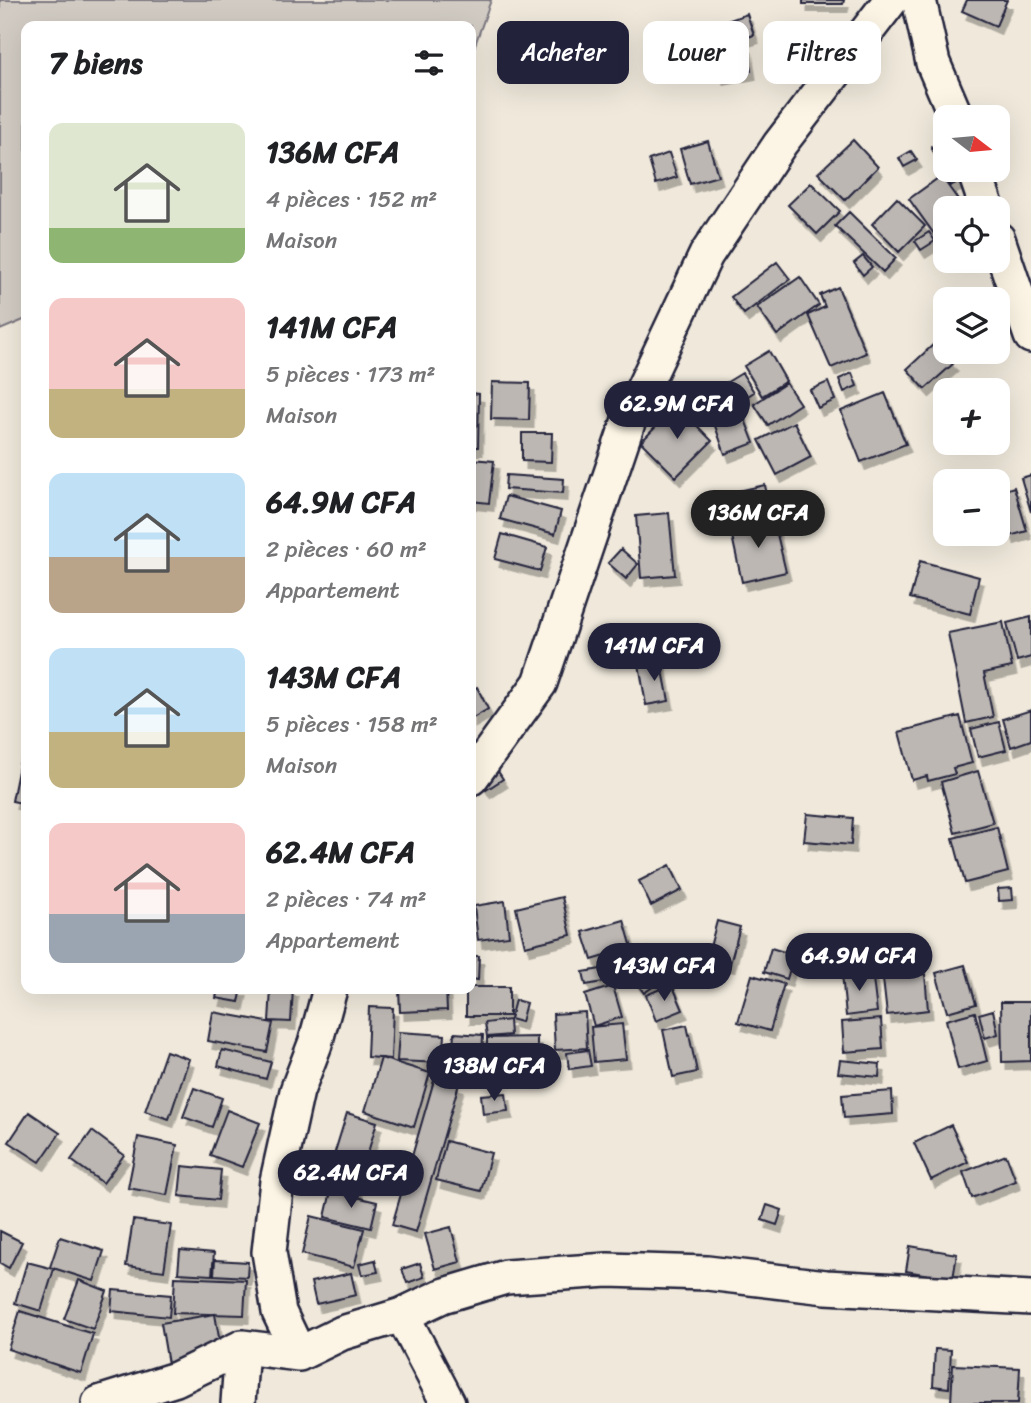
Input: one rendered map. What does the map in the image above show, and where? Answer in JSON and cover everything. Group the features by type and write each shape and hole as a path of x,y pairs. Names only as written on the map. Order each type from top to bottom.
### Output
{"street":[{"path":"476,771 540,683 631,414 706,255 780,144 891,0"},
{"path":"919,0 933,63 951,105"},
{"path":"1010,273 1031,336"},
{"path":"299,1354 279,1312 269,1252 277,1181 297,1091 315,1044 329,994"},
{"path":"99,1403 176,1379 242,1347 299,1354 342,1333 402,1315 442,1296 506,1277 608,1270 707,1273 826,1287 1031,1298"},
{"path":"402,1315 448,1403"},
{"path":"239,1403 242,1347"}],"shaded area":[{"path":"0,0 491,0 476,42 476,21 21,21 21,321 0,330"}],"building":[{"path":"803,0 844,0 843,4 803,4"},
{"path":"967,0 1007,0 996,26 962,11"},
{"path":"747,14 754,35 749,37 749,21 727,21"},
{"path":"853,140 878,167 845,200 818,173"},
{"path":"708,141 718,176 690,184 680,149"},
{"path":"911,151 917,160 904,167 899,158"},
{"path":"669,153 677,177 656,184 649,160"},
{"path":"933,182 945,182 955,196 933,196 933,232 909,199"},
{"path":"811,183 840,211 817,234 788,205"},
{"path":"897,198 925,226 899,252 872,224"},
{"path":"849,212 896,258 883,272 835,226"},
{"path":"929,232 933,238 933,242 921,250 915,241"},
{"path":"863,256 872,267 863,275 854,263"},
{"path":"777,262 790,279 744,314 731,297"},
{"path":"800,277 819,305 777,335 757,307"},
{"path":"838,287 866,353 831,368 808,315 825,307 820,295"},
{"path":"933,345 933,364 953,364 937,378 933,378 933,382 925,389 907,369"},
{"path":"769,351 786,381 762,396 744,366"},
{"path":"742,373 754,392 719,415 706,395"},
{"path":"852,373 857,386 844,392 839,379"},
{"path":"492,382 530,383 529,420 491,419"},
{"path":"828,382 835,400 818,408 810,390"},
{"path":"786,383 800,404 768,425 754,404"},
{"path":"885,393 906,444 861,462 841,411"},
{"path":"476,394 479,394 476,447"},
{"path":"677,405 712,441 676,477 641,442"},
{"path":"742,412 754,443 725,454 714,423"},
{"path":"794,422 811,457 777,475 759,440"},
{"path":"522,433 552,433 551,462 522,461"},
{"path":"476,459 494,461 489,503 476,502"},
{"path":"506,475 564,479 563,493 505,489"},
{"path":"1031,475 1031,512 1021,478"},
{"path":"765,485 769,505 738,511 734,492"},
{"path":"1014,487 1027,531 1010,536 1010,488"},
{"path":"506,496 561,511 555,534 500,519"},
{"path":"733,501 735,514 722,516 720,503"},
{"path":"669,513 675,575 641,578 636,516"},
{"path":"773,517 786,572 742,582 730,527"},
{"path":"502,534 547,547 540,571 495,559"},
{"path":"621,549 638,564 626,579 608,563"},
{"path":"920,561 979,577 970,614 910,598"},
{"path":"1031,617 1031,657 1017,661 1007,623"},
{"path":"1003,622 1012,667 984,673 993,717 966,723 948,633"},
{"path":"661,660 669,701 646,705 639,664"},
{"path":"476,688 488,709 476,716"},
{"path":"1031,710 1031,740 1011,747 1003,719"},
{"path":"960,716 972,763 953,768 955,774 928,781 927,776 912,780 899,732"},
{"path":"999,722 1006,750 978,757 971,729"},
{"path":"20,761 21,803 12,801"},
{"path":"494,765 503,779 486,790 477,776"},
{"path":"978,771 993,823 955,833 941,782"},
{"path":"807,814 853,818 851,845 804,841"},
{"path":"997,827 1008,872 965,883 953,838"},
{"path":"670,865 682,890 651,906 639,881"},
{"path":"1012,888 1013,900 999,901 998,889"},
{"path":"562,897 571,935 525,946 516,908"},
{"path":"505,901 509,936 478,940 476,906"},
{"path":"624,920 632,948 592,960 583,932"},
{"path":"717,921 740,927 730,964 707,958"},
{"path":"648,948 668,976 644,993 624,965"},
{"path":"771,948 794,955 787,979 764,972"},
{"path":"476,956 479,956 476,980"},
{"path":"965,965 976,1004 947,1012 936,973"},
{"path":"601,969 603,982 586,985 583,972"},
{"path":"872,970 877,1012 846,1016 842,973"},
{"path":"925,974 928,1010 887,1015 883,979"},
{"path":"752,975 784,984 770,1031 738,1022"},
{"path":"672,984 683,1010 656,1021 646,995"},
{"path":"613,986 622,1017 594,1026 585,995"},
{"path":"476,987 509,987 509,1016 466,1016 466,994 476,994"},
{"path":"217,994 241,994 239,1002 216,998"},
{"path":"271,994 293,994 291,1022 269,1021"},
{"path":"399,994 446,994 447,1010 400,1012"},
{"path":"515,1000 526,1003 521,1022 510,1019"},
{"path":"1001,1002 1031,1002 1031,1061 1002,1062"},
{"path":"369,1007 393,1008 391,1059 367,1057"},
{"path":"993,1010 998,1034 985,1038 979,1014"},
{"path":"213,1012 273,1023 267,1052 208,1041"},
{"path":"585,1012 587,1048 555,1050 553,1014"},
{"path":"975,1012 987,1061 958,1069 946,1020"},
{"path":"881,1019 883,1049 844,1052 842,1022"},
{"path":"509,1020 510,1035 487,1037 485,1023"},
{"path":"622,1024 626,1059 594,1062 591,1027"},
{"path":"687,1025 697,1072 673,1077 663,1030"},
{"path":"399,1032 445,1035 443,1063 397,1061"},
{"path":"454,1033 483,1035 482,1061 452,1060"},
{"path":"537,1037 537,1062 487,1062 487,1038"},
{"path":"222,1050 271,1062 266,1079 218,1066"},
{"path":"588,1050 591,1066 569,1069 567,1053"},
{"path":"166,1051 189,1059 169,1119 145,1111"},
{"path":"381,1058 430,1073 414,1127 365,1111"},
{"path":"840,1060 880,1064 879,1077 838,1073"},
{"path":"435,1077 459,1084 416,1232 392,1225"},
{"path":"194,1088 222,1098 212,1127 183,1117"},
{"path":"892,1091 893,1114 844,1118 842,1095"},
{"path":"506,1093 508,1111 483,1114 481,1095"},
{"path":"227,1110 260,1123 242,1167 210,1155"},
{"path":"29,1112 60,1133 40,1162 9,1142"},
{"path":"347,1113 377,1122 356,1193 325,1184"},
{"path":"951,1125 968,1162 931,1180 914,1143"},
{"path":"92,1131 124,1155 103,1183 71,1160"},
{"path":"138,1137 177,1145 167,1195 128,1188"},
{"path":"446,1141 491,1153 481,1191 436,1180"},
{"path":"1006,1155 1016,1181 972,1198 963,1172"},
{"path":"182,1166 221,1170 218,1200 179,1196"},
{"path":"331,1191 377,1202 371,1228 325,1217"},
{"path":"767,1205 782,1210 777,1225 762,1220"},
{"path":"311,1216 364,1229 354,1267 302,1254"},
{"path":"133,1220 171,1225 164,1271 126,1266"},
{"path":"451,1227 460,1262 435,1269 425,1234"},
{"path":"0,1231 22,1242 9,1268 0,1263"},
{"path":"60,1237 104,1251 94,1281 50,1267"},
{"path":"910,1246 957,1254 953,1279 906,1271"},
{"path":"180,1250 214,1253 212,1275 178,1273"},
{"path":"215,1260 248,1262 247,1277 214,1275"},
{"path":"375,1260 378,1272 362,1275 359,1264"},
{"path":"27,1262 54,1269 41,1311 15,1303"},
{"path":"420,1263 424,1277 407,1283 402,1269"},
{"path":"351,1273 356,1295 316,1304 311,1282"},
{"path":"175,1277 246,1280 244,1315 173,1313"},
{"path":"79,1280 107,1291 93,1329 64,1319"},
{"path":"113,1290 171,1295 169,1317 111,1311"},
{"path":"20,1311 93,1334 81,1373 8,1349"},
{"path":"215,1314 222,1355 168,1364 161,1323"},
{"path":"935,1349 951,1350 949,1388 933,1386"},
{"path":"953,1365 1020,1368 1018,1403 951,1403"}]}
